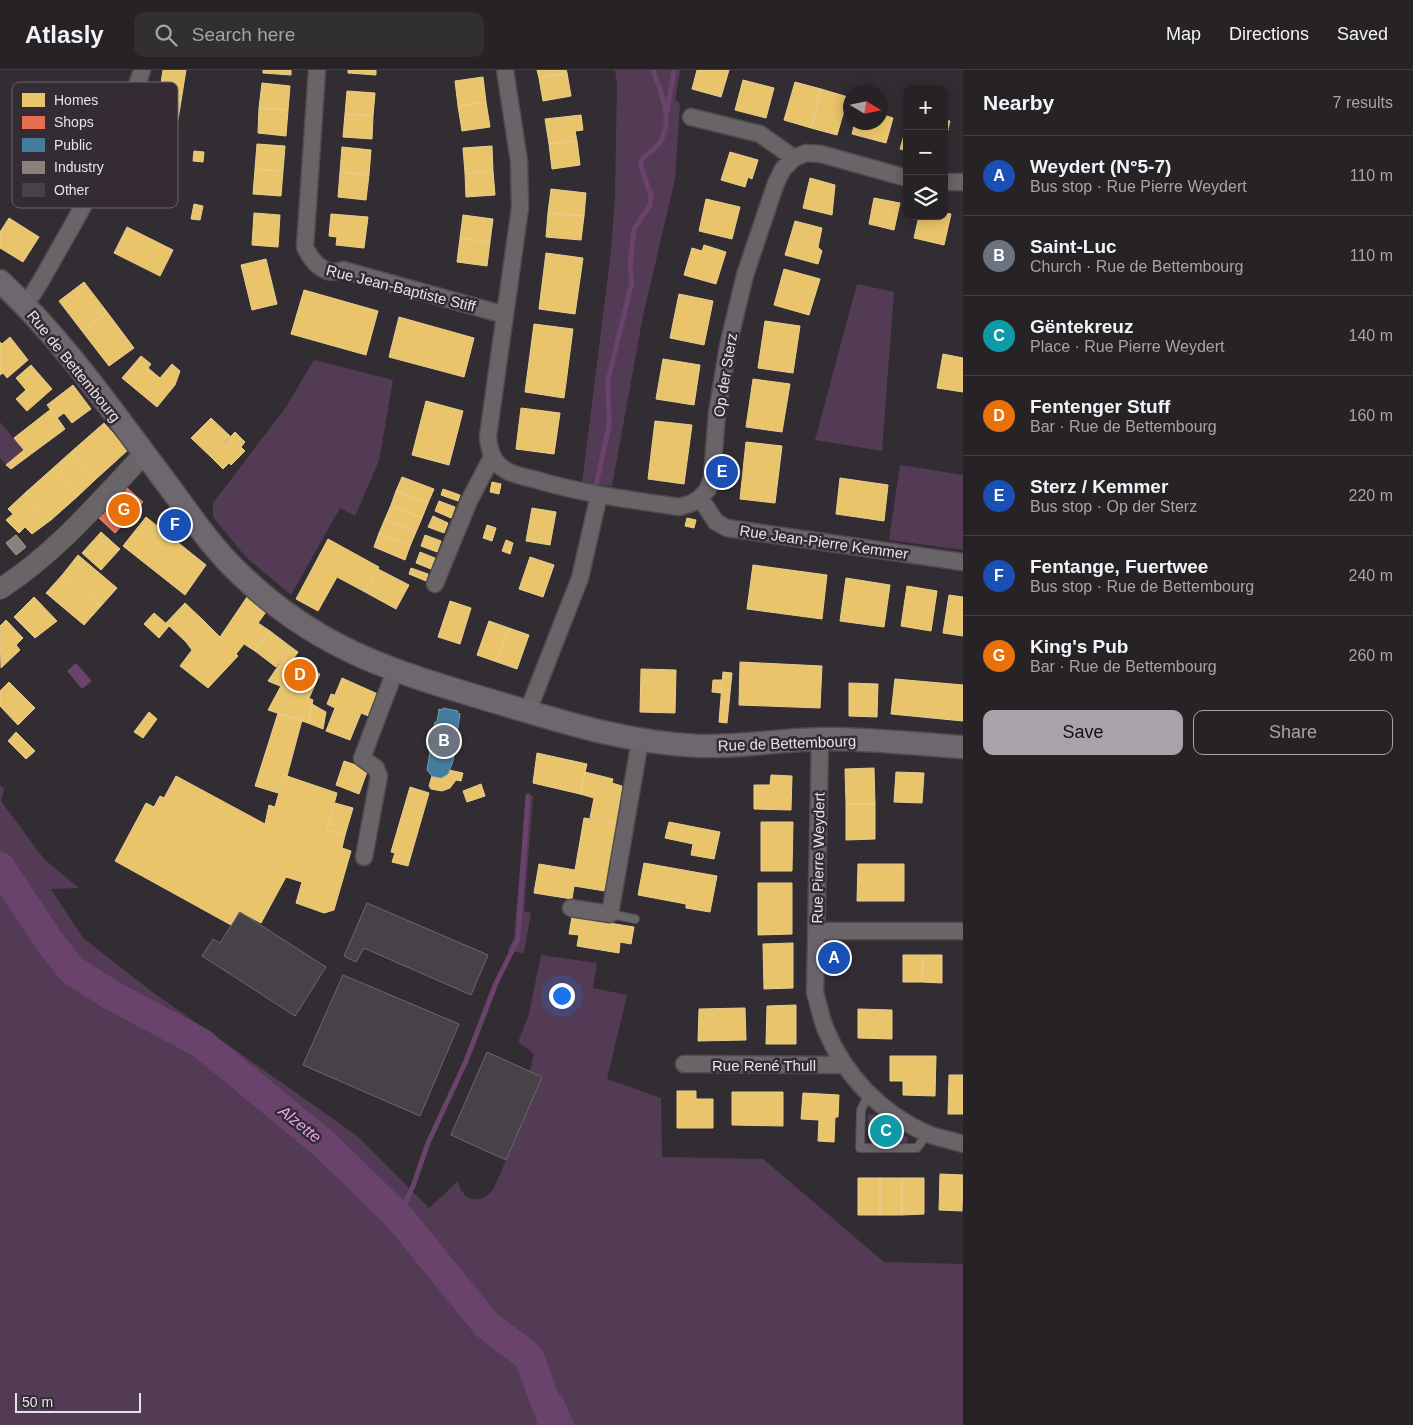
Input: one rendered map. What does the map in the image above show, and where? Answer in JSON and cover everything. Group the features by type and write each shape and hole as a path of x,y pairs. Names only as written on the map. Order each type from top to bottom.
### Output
{"main road":[{"name":"Rue de Bettembourg","path":"0,281 25,305 85,376 207,540 238,573 276,607 307,629 342,649 395,671 591,731 640,741 701,746 820,739 963,747"}],"street":[{"name":"Rue Jean-Baptiste Stiff","path":"317,70 304,247 312,262 321,268 336,273 343,270 505,315"},
{"path":"505,70 519,161 520,208 488,436 492,457 507,471 557,486 599,495 680,507 700,498"},
{"path":"690,117 760,134 794,158 806,153 821,154 903,177"},
{"name":"Op der Sterz","path":"700,498 708,489 712,477 718,413 727,356 744,275 776,183 783,169 794,158"},
{"path":"948,182 963,182"},
{"path":"25,305 82,208"},
{"path":"0,589 51,550 82,522 144,454"},
{"path":"435,584 469,501 492,457"},
{"path":"528,711 580,578 599,495"},
{"name":"Rue Jean-Pierre Kemmer","path":"700,498 716,522 727,528 963,562"},
{"path":"364,857 379,776 376,768 362,758 395,671"},
{"name":"Rue Pierre Weydert","path":"820,739 815,993 826,1030 844,1065 869,1094 896,1117 928,1134 963,1144"},
{"path":"570,908 610,914 640,741"},
{"path":"816,931 963,931"},
{"name":"Rue René Thull","path":"684,1064 844,1065"}],"lane":[{"path":"610,914 635,919"},
{"path":"869,1094 861,1110 860,1148 917,1148 928,1134"}],"shaded area":[{"path":"615,70 680,70 675,100 680,104 675,179 643,316 612,486 582,483 611,251 615,196 617,85"},
{"path":"857,284 894,292 882,451 815,440"},
{"path":"314,360 393,380 379,461 355,516 340,508 291,595 245,556 213,517 213,503 286,407"},
{"path":"0,422 24,450 6,465 0,458"},
{"path":"900,465 963,475 963,550 889,540"},
{"path":"76,663 92,681 82,689 67,671"},
{"path":"0,785 4,789 1,801 44,859 79,888 51,889 83,938 151,991 356,1135 429,1208 458,1181 464,1193 473,1199 484,1197 494,1188 542,1077 530,1071 534,1054 518,1042 529,1014 541,955 597,963 593,988 627,995 607,1079 661,1098 662,1157 763,1159 884,1262 963,1264 963,1425 575,1425 560,1394 532,1404 541,1425 0,1425"},
{"path":"526,794 533,796 524,911 531,913 524,953 507,951 514,938"},
{"path":"874,1114 908,1138 906,1144 879,1145 870,1140 868,1135 868,1115"},
{"path":"561,1394 575,1425 541,1425 532,1404"}],"building: Homes":[{"path":"163,70 186,70 181,101 178,100 178,82 161,82"},
{"path":"263,70 291,70 291,75 263,73"},
{"path":"348,70 376,70 376,75 348,73"},
{"path":"537,70 566,70 567,73 539,78"},
{"path":"697,70 729,70 721,97 692,89"},
{"path":"567,73 571,96 543,101 539,78"},
{"path":"483,77 486,102 458,106 455,81"},
{"path":"743,80 774,88 766,118 735,110"},
{"path":"795,82 821,89 811,128 784,120"},
{"path":"262,83 290,86 288,110 259,108"},
{"path":"821,89 843,96 843,114 837,135 811,128"},
{"path":"347,91 375,93 373,116 345,114"},
{"path":"178,100 181,101 178,119"},
{"path":"486,102 490,127 462,131 458,106"},
{"path":"259,108 288,110 286,136 258,133"},
{"path":"345,114 373,116 372,139 343,137"},
{"path":"581,115 583,130 575,131 577,141 549,144 545,119"},
{"path":"888,116 893,118 886,143 852,134 853,130 888,130"},
{"path":"903,139 903,150 900,149"},
{"path":"577,141 580,165 552,169 549,144"},
{"path":"257,144 285,146 283,171 255,169"},
{"path":"492,146 493,171 465,173 463,148"},
{"path":"342,147 371,150 369,175 340,172"},
{"path":"194,151 204,152 203,162 193,161"},
{"path":"730,152 758,160 752,179 748,177 745,187 721,180"},
{"path":"255,169 283,171 281,196 253,194"},
{"path":"493,171 495,195 466,197 465,173"},
{"path":"340,172 369,175 366,200 338,197"},
{"path":"810,178 835,185 832,215 803,208"},
{"path":"551,189 586,193 584,216 548,213"},
{"path":"874,198 900,203 894,230 869,224"},
{"path":"706,199 740,207 732,239 699,231"},
{"path":"194,204 203,206 200,220 191,219"},
{"path":"254,213 280,215 278,247 252,245"},
{"path":"548,213 584,216 581,240 546,237"},
{"path":"331,214 368,217 364,248 336,245 337,237 329,236"},
{"path":"948,214 951,214 944,245 914,238 918,220 948,220"},
{"path":"463,215 493,219 490,242 460,238"},
{"path":"9,218 39,237 23,262 0,248 0,232"},
{"path":"795,221 822,228 818,247 822,251 818,264 785,255"},
{"path":"127,227 173,250 160,276 114,253"},
{"path":"460,238 490,242 487,266 457,262"},
{"path":"704,245 726,252 716,284 684,275 692,248 702,251"},
{"path":"546,253 583,258 575,314 539,309"},
{"path":"266,259 277,304 252,310 241,265"},
{"path":"784,269 820,279 809,315 774,305"},
{"path":"84,282 107,312 82,331 59,301"},
{"path":"304,290 378,311 366,355 291,334"},
{"path":"679,294 713,301 704,345 670,338"},
{"path":"107,312 134,348 109,366 82,331"},
{"path":"399,317 474,338 464,377 389,357"},
{"path":"765,321 800,326 793,373 758,368"},
{"path":"534,324 573,329 564,398 525,392"},
{"path":"10,337 28,360 7,378 3,373 0,375 0,342 2,344"},
{"path":"943,354 963,358 963,392 937,388"},
{"path":"141,356 151,364 148,368 160,378 172,364 180,371 175,385 157,407 122,378"},
{"path":"663,359 700,365 694,405 656,399"},
{"path":"31,365 52,389 27,411 16,399 26,390 16,378"},
{"path":"753,379 790,384 782,432 746,427"},
{"path":"73,385 91,409 72,423 64,413 57,418 47,405"},
{"path":"426,401 463,411 449,465 412,455"},
{"path":"521,408 560,413 554,454 516,449"},
{"path":"51,409 65,429 11,469 6,465 24,450 14,438"},
{"path":"211,418 230,436 211,457 191,438"},
{"path":"655,421 692,425 684,484 648,479"},
{"path":"104,423 128,450 96,479 71,452"},
{"path":"235,432 245,442 241,447 245,451 231,465 229,463 223,469 211,457"},
{"path":"746,442 782,446 775,503 740,499"},
{"path":"71,452 96,479 78,496 52,469"},
{"path":"52,469 78,496 51,520 25,493"},
{"path":"402,477 434,489 428,503 396,491"},
{"path":"840,478 888,485 884,521 836,514"},
{"path":"492,482 501,484 499,494 490,492"},
{"path":"443,489 460,495 458,501 441,495"},
{"path":"396,491 428,503 422,518 391,505"},
{"path":"25,493 51,520 32,534 25,527 19,533 6,520 13,514 8,509"},
{"path":"439,501 455,507 451,518 435,511"},
{"path":"391,505 422,518 416,532 385,519"},
{"path":"532,508 556,512 550,545 526,541"},
{"path":"433,516 448,523 444,533 428,527"},
{"path":"146,517 206,565 185,595 123,546"},
{"path":"687,518 696,520 694,528 685,526"},
{"path":"385,519 416,532 410,546 379,533"},
{"path":"487,525 496,528 492,541 483,538"},
{"path":"101,532 120,549 101,570 82,553"},
{"path":"379,533 410,546 405,560 374,547"},
{"path":"425,535 441,541 437,552 421,546"},
{"path":"328,539 379,567 365,592 337,577 318,611 296,599"},
{"path":"506,540 513,543 510,554 502,551"},
{"path":"420,552 435,558 431,569 416,563"},
{"path":"78,555 117,588 101,606 63,574"},
{"path":"530,557 554,565 543,597 519,589"},
{"path":"753,565 827,575 822,619 747,609"},
{"path":"411,568 428,574 426,581 409,574"},
{"path":"378,569 409,585 396,609 365,592"},
{"path":"63,574 101,606 84,625 46,593"},
{"path":"846,578 890,585 884,627 840,621"},
{"path":"907,586 937,591 931,631 901,626"},
{"path":"949,595 963,597 963,636 943,633"},
{"path":"34,597 57,621 35,638 14,617"},
{"path":"247,597 266,612 258,623 270,631 255,651 244,644 236,654 238,656 208,688 180,666 192,650 186,642 205,622 220,637"},
{"path":"450,601 471,608 460,644 438,637"},
{"path":"185,603 205,622 186,642 166,623"},
{"path":"154,613 169,626 159,638 144,624"},
{"path":"6,620 23,638 16,645 20,650 1,668 0,626"},
{"path":"489,621 509,628 497,662 477,655"},
{"path":"509,628 529,635 517,669 497,662"},
{"path":"270,631 291,647 276,667 255,651"},
{"path":"291,647 298,652 292,661 320,674 309,698 268,681"},
{"path":"740,662 822,666 820,708 739,705"},
{"path":"641,669 676,670 675,713 640,712"},
{"path":"723,672 732,673 727,723 719,722"},
{"path":"342,678 380,695 371,717 361,713 350,740 326,731 335,708 327,704 331,694 335,695"},
{"path":"895,679 963,685 963,721 891,714"},
{"path":"713,680 722,680 721,693 712,692"},
{"path":"9,682 35,708 18,725 0,706 0,691"},
{"path":"849,683 878,684 877,717 849,716"},
{"path":"281,686 313,700 308,723 268,710"},
{"path":"312,704 326,712 323,729 308,723"},
{"path":"149,712 157,719 143,738 134,732"},
{"path":"278,713 302,720 287,776 284,775 278,793 255,786"},
{"path":"16,732 35,751 26,759 8,741"},
{"path":"537,753 587,764 580,794 533,783"},
{"path":"344,761 368,769 359,794 336,785"},
{"path":"874,768 875,804 846,804 845,769"},
{"path":"449,770 463,773 461,781 456,780 450,788 442,791 431,789 429,786 432,776 441,778 448,774"},
{"path":"585,772 613,779 612,783 622,786 617,823 590,818 594,798 580,794"},
{"path":"896,772 924,773 922,803 894,802"},
{"path":"284,775 337,793 327,830 345,835 342,848 351,851 334,910 324,913 296,903 302,882 286,877 261,923 239,911 231,925 115,861 146,803 154,807 160,796 164,798 176,776 265,824 269,805 275,807"},
{"path":"771,775 792,776 791,810 754,809 754,785 770,785"},
{"path":"481,784 485,796 467,802 463,791"},
{"path":"410,787 429,793 408,866 392,862 395,853 391,852"},
{"path":"335,803 353,808 345,835 327,830"},
{"path":"846,804 875,804 875,839 846,840"},
{"path":"584,818 617,823 605,891 574,886 572,899 534,893 539,864 575,870"},
{"path":"669,822 720,832 714,859 691,855 693,844 665,838"},
{"path":"761,822 793,822 792,871 761,871"},
{"path":"644,863 717,876 710,912 686,908 686,904 638,895"},
{"path":"858,864 904,864 904,901 857,901"},
{"path":"758,883 792,883 792,934 758,935"},
{"path":"572,917 634,927 631,944 620,942 619,953 577,946 579,935 569,934"},
{"path":"793,943 793,988 764,989 763,944"},
{"path":"903,955 923,955 922,982 903,982"},
{"path":"923,955 942,955 942,983 922,982"},
{"path":"796,1005 796,1044 766,1044 767,1006"},
{"path":"745,1008 746,1040 698,1041 699,1009"},
{"path":"858,1009 892,1010 892,1039 858,1038"},
{"path":"890,1056 936,1056 935,1096 903,1095 903,1081 890,1081"},
{"path":"949,1075 963,1075 963,1114 948,1114"},
{"path":"677,1091 696,1091 696,1099 713,1099 713,1128 677,1128"},
{"path":"732,1092 783,1092 783,1126 732,1125"},
{"path":"803,1093 839,1095 838,1117 835,1117 834,1142 818,1141 819,1120 801,1119"},
{"path":"940,1174 963,1175 962,1211 939,1210"},
{"path":"858,1178 880,1178 880,1215 858,1215"},
{"path":"880,1178 902,1178 902,1215 880,1215"},
{"path":"902,1178 924,1178 924,1214 902,1215"}],"building: Shops":[{"path":"126,487 143,502 115,533 99,518"}],"building: Public":[{"path":"443,708 458,711 457,713 460,714 453,761 448,774 441,778 432,776 427,770 435,722 437,722 439,709 443,710"}],"building: Industry":[{"path":"16,535 26,547 16,555 6,543"}],"building: Other":[{"path":"367,903 488,955 471,995 364,948 356,962 344,956"},
{"path":"240,912 326,967 295,1016 202,956 213,939 220,943"},
{"path":"343,975 459,1024 420,1116 303,1065"},
{"path":"487,1052 542,1077 506,1160 451,1135"}],"waterway":[{"path":"596,485 609,426 608,380 632,282 630,266 634,229 650,205 651,196 640,163 663,138 666,128 663,98 653,70"},
{"path":"667,111 674,70"},
{"path":"399,1217 413,1186 428,1143 466,1061 496,983 518,939 528,796"},
{"name":"Alzette","path":"0,867 49,941 72,970 113,996 201,1043 324,1144 399,1217 486,1324 529,1357 554,1425"}],"place":[{"name":"Sterz / Kemmer","path":"722,472"},
{"name":"King's Pub","path":"124,510"},
{"name":"Fentange, Fuertwee","path":"175,525"},
{"name":"Fentenger Stuff","path":"300,675"},
{"name":"Saint-Luc","path":"444,741"},
{"name":"Weydert (N°5-7)","path":"834,958"},
{"name":"Gëntekreuz","path":"886,1131"}]}
